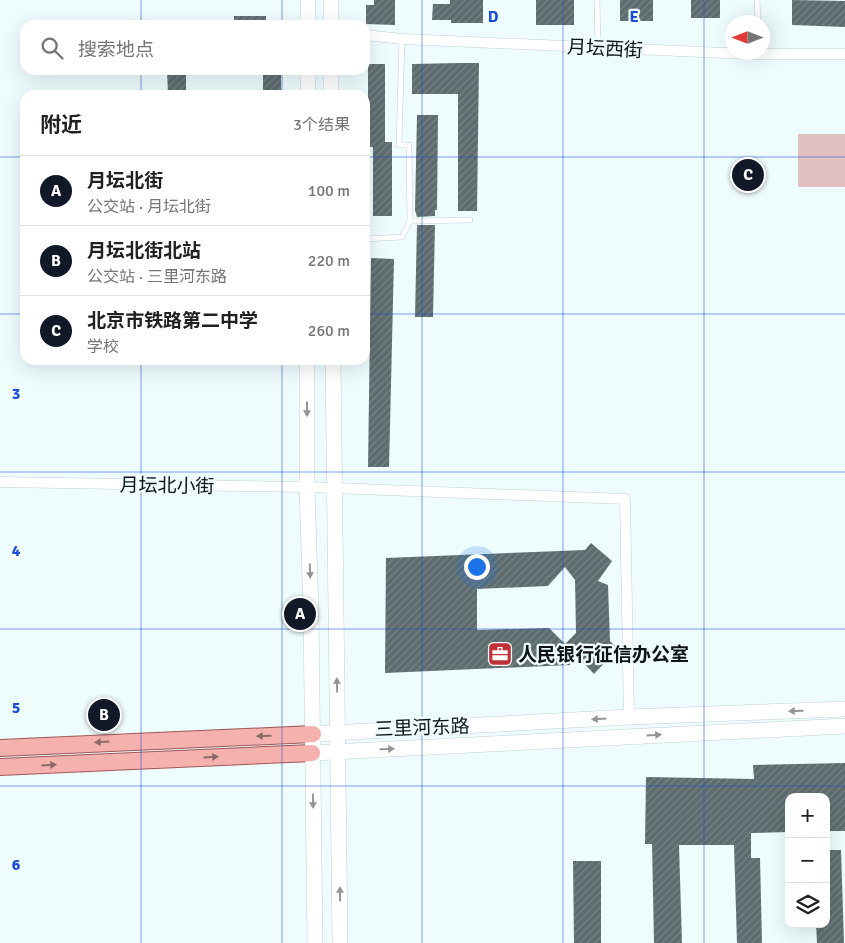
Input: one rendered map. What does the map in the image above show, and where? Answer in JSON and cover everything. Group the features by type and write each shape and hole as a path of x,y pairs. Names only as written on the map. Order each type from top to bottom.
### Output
{"main road":[{"path":"308,0 308,20"},
{"path":"331,0 331,20"},
{"path":"308,75 308,90"},
{"path":"331,75 331,90"},
{"path":"307,365 307,487 313,734 315,943"},
{"path":"333,365 340,943"},
{"name":"三里河东路","path":"0,748 99,742 337,734 629,717 845,709"},
{"name":"三里河东路","path":"0,767 845,726"}],"street":[{"name":"月坛西街","path":"370,36 598,48 725,52"},
{"name":"月坛西街","path":"770,53 845,54"},
{"name":"月坛北小街","path":"0,482 307,487 624,499 629,717"}],"lane":[{"path":"597,0 598,48"},
{"path":"756,0 757,15"},
{"path":"370,238 402,237 410,221 409,146 399,145 402,39"},
{"path":"410,221 470,220"}],"shaded area":[{"path":"798,134 845,134 845,187 798,187"}],"building":[{"path":"374,0 395,0 395,25 370,24 370,20 366,20 366,5 374,5"},
{"path":"450,0 483,0 483,23 451,23 451,20 432,20 433,4 450,4"},
{"path":"536,0 574,0 574,25 536,25"},
{"path":"620,0 653,0 653,21 620,21"},
{"path":"691,0 720,0 720,18 691,18"},
{"path":"792,0 845,1 845,27 792,25"},
{"path":"234,16 266,16 266,20 234,20"},
{"path":"479,63 477,211 458,211 458,94 412,94 412,64"},
{"path":"370,64 385,64 385,142 392,142 392,216 373,216 373,147 370,147 370,90 368,90"},
{"path":"167,75 186,75 186,90 168,90"},
{"path":"263,75 281,75 281,90 263,90"},
{"path":"417,115 438,115 437,210 435,210 435,216 417,217 415,210"},
{"path":"417,225 435,225 433,317 415,317"},
{"path":"371,258 394,259 389,467 368,467"},
{"path":"591,543 612,561 598,581 608,585 610,641 618,649 594,674 570,648 570,665 385,673 386,558 585,550","holes":["565,567 575,580 576,633 565,644 549,628 477,630 477,589 548,586"]},
{"path":"845,763 845,831 830,831 830,793 785,793 785,832 751,833 751,858 760,858 762,943 737,943 734,845 679,845 682,943 654,943 652,844 645,844 646,777 754,779 753,765"},
{"path":"830,850 841,850 844,943 817,943 816,928 830,928"},
{"path":"573,861 601,861 601,943 574,943"}],"place":[{"name":"北京市铁路第二中学","path":"748,175"},
{"name":"月坛北街","path":"300,614"},
{"name":"人民银行征信办公室","path":"500,654"},
{"name":"月坛北街北站","path":"104,715"}]}
